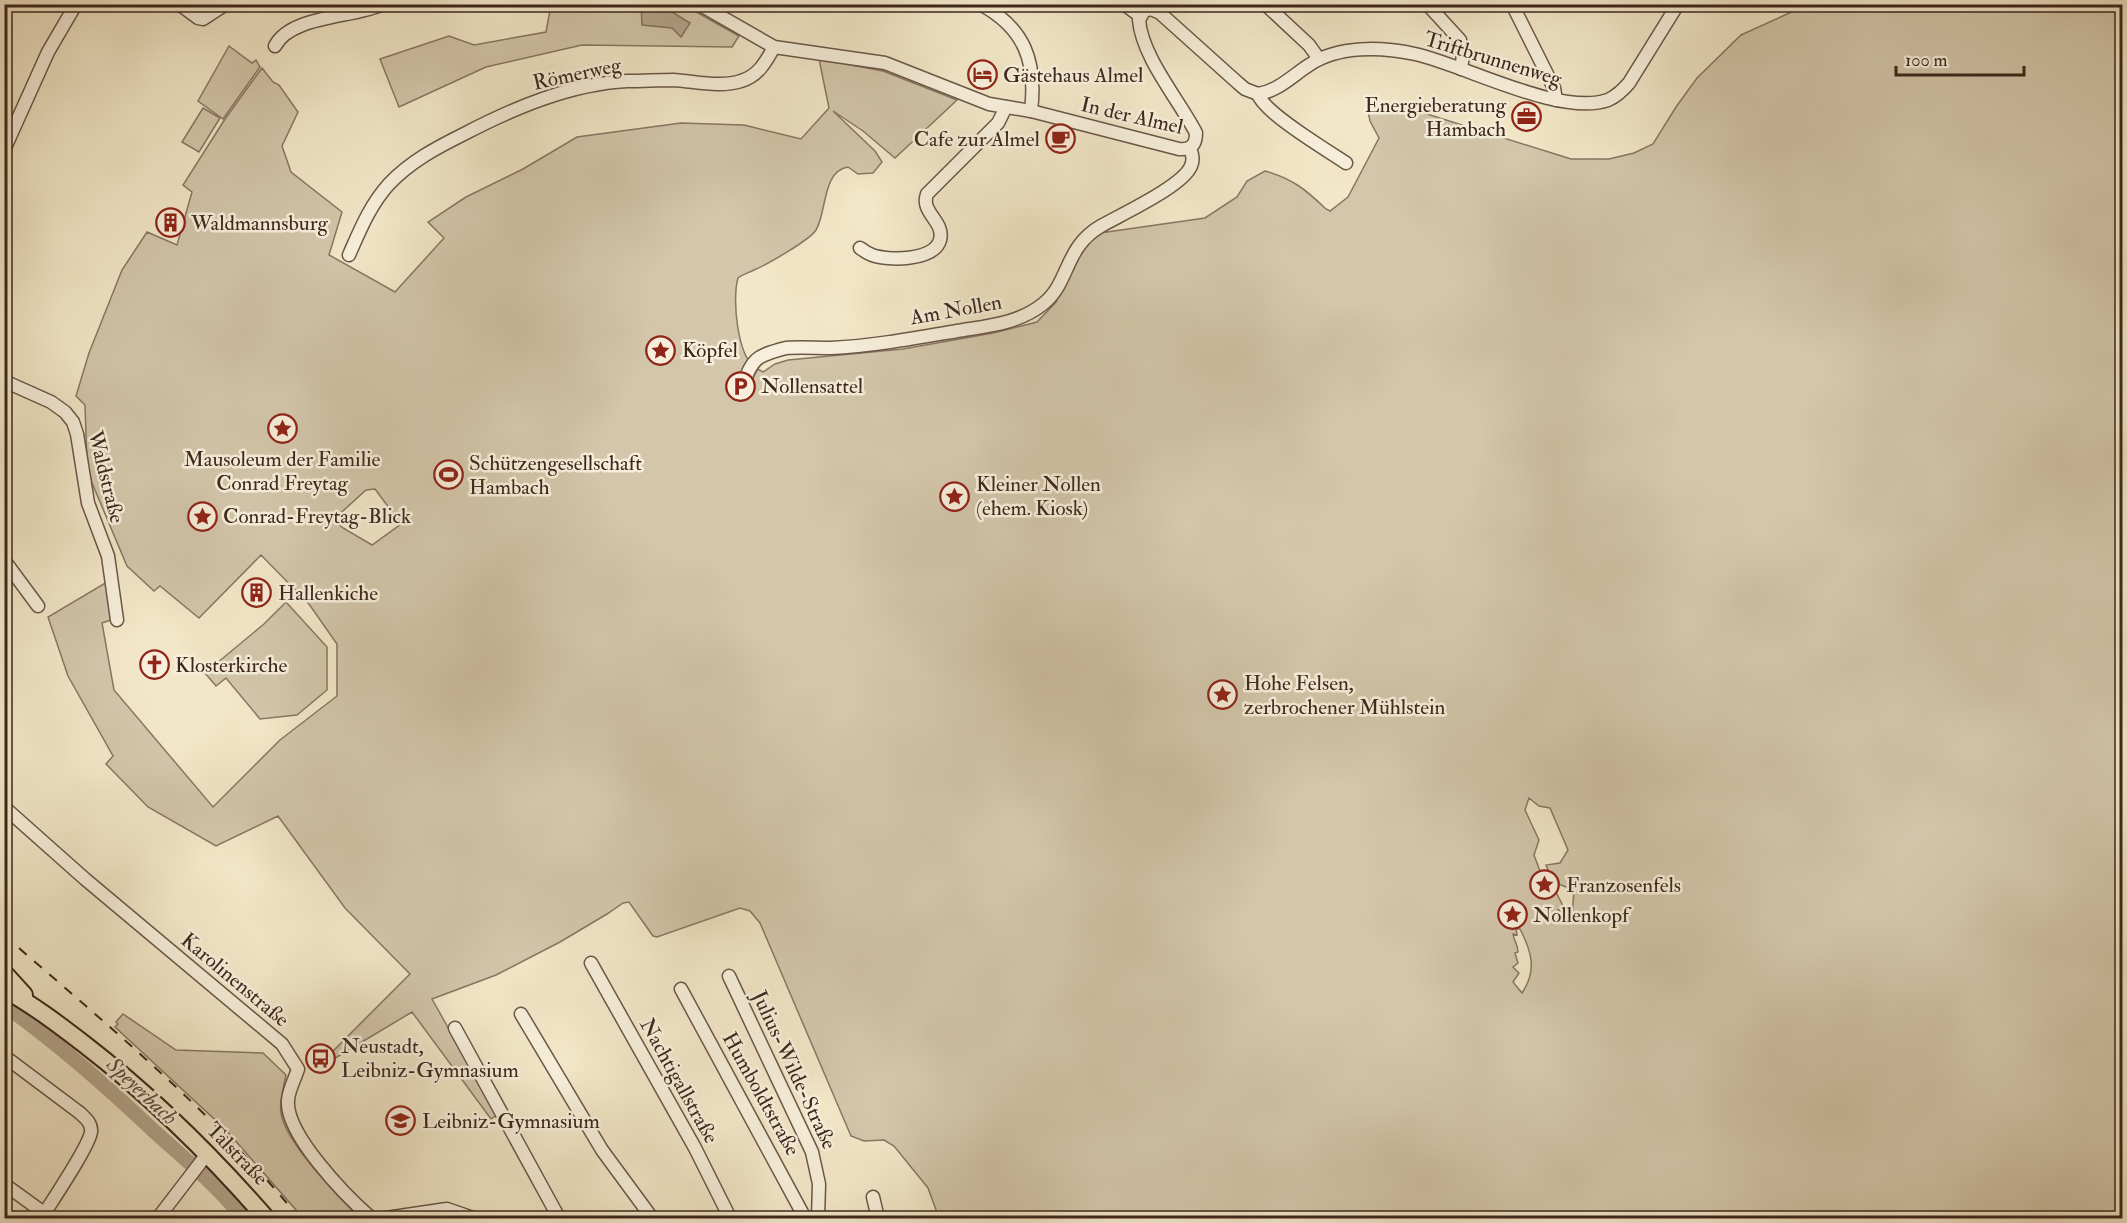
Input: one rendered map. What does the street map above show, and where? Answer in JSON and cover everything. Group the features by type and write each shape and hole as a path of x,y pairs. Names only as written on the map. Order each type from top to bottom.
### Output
{"main road":[{"path":"4,973 37,1009"},
{"name":"Talstraße","path":"4,989 37,1009 121,1074 199,1164 266,1218"}],"street":[{"path":"4,150 48,52 76,4"},
{"path":"179,4 198,18 203,19 226,4"},
{"path":"275,46 286,33 312,22 362,12 383,4"},
{"path":"699,4 774,47"},
{"path":"980,4 997,14 1012,27 1028,54 1033,78 1031,111"},
{"path":"1124,4 1140,16 1149,9 1160,13 1245,89 1258,94 1260,100 1272,111 1346,163"},
{"path":"1265,4 1309,45 1320,59"},
{"path":"1427,4 1460,40 1464,55 1461,69"},
{"path":"1512,4 1554,88 1556,100"},
{"name":"Triftbrunnenweg","path":"1258,94 1272,90 1320,59 1351,51 1384,49 1417,55 1556,100 1575,103 1607,100 1623,90 1678,4"},
{"name":"In der Almel","path":"774,47 885,63 973,98 1186,150 1195,143 1196,133 1148,49 1140,27 1140,16"},
{"name":"Römerweg","path":"349,255 372,207 389,184 408,166 420,157 508,111 611,83 673,80 740,82 758,72 774,47"},
{"path":"860,248 869,254 888,258 913,257 933,251 940,241 941,234 937,223 926,209 927,194 998,123 1006,107"},
{"name":"Am Nollen","path":"740,392 754,360 776,350 852,346 897,340 997,325 1024,316 1047,301 1054,292 1073,252 1089,234 1165,190 1186,174 1192,162 1190,148"},
{"name":"Waldstraße","path":"4,381 51,402 65,412 72,422 77,434 88,503 108,556 117,620"},
{"path":"4,560 38,606"},
{"name":"Karolinenstraße","path":"4,807 85,879 282,1044 298,1069 288,1099 289,1115 296,1131 348,1198 371,1218"},
{"name":"Nachtigallstraße","path":"591,963 700,1157 730,1218"},
{"name":"Julius-Wilde-Straße","path":"729,975 812,1152 819,1184 818,1218"},
{"name":"Humboldtstraße","path":"681,989 805,1218"},
{"path":"521,1014 602,1150 652,1218"},
{"path":"455,1028 559,1218"},
{"path":"4,1056 80,1113 91,1126 86,1145 48,1216 4,1184"},
{"path":"158,1218 199,1164"},
{"path":"873,1197 878,1218"},
{"path":"386,1218 447,1209 473,1218"}],"shaded area":[{"path":"551,5 684,5 739,36 732,47 582,45 486,67 399,107 380,59 449,36 474,45 546,32"},
{"path":"641,5 661,5 690,23 681,37 672,28 642,25"},
{"path":"1807,5 2122,5 2122,1218 939,1218 928,1188 894,1146 884,1140 864,1141 851,1136 760,923 750,911 740,908 657,937 653,936 629,902 623,903 560,942 496,975 432,999 497,1115 491,1119 412,1012 332,1060 329,1055 410,974 345,908 278,816 216,846 148,807 106,764 113,756 68,676 48,617 107,582 111,620 102,623 114,690 213,807 280,740 337,696 337,644 309,604 261,555 199,618 160,586 154,591 127,566 92,483 87,464 85,405 76,396 89,353 122,270 147,232 177,245 192,192 183,185 225,119 262,68 273,82 279,85 298,112 282,146 291,172 342,212 329,255 395,292 444,238 428,222 466,197 523,169 577,137 681,123 744,125 801,139 829,108 819,59 883,71 957,100 895,158 863,131 833,111 875,151 882,162 873,173 858,174 848,167 840,170 829,184 816,230 797,246 738,278 736,312 740,339 749,361 763,372 775,364 788,360 903,349 993,333 1037,322 1056,302 1079,251 1100,233 1205,218 1237,197 1247,181 1265,171 1298,186 1330,211 1348,197 1379,138 1370,121 1368,111 1374,106 1411,109 1571,159 1609,159 1634,153 1653,144 1697,78 1741,35","holes":["375,489 401,524 372,545 333,520 366,490","1529,798 1539,806 1550,808 1568,850 1560,863 1546,865 1553,882 1574,890 1572,917 1558,910 1564,908 1557,894 1534,882 1540,871 1534,855 1539,840 1525,810","1516,929 1520,929 1531,961 1530,977 1522,993 1513,982 1519,973 1513,967 1518,963 1515,953 1518,950 1513,934 1517,935"]},
{"path":"229,46 252,63 256,60 260,67 223,119 198,101"},
{"path":"203,108 220,118 199,152 182,142"},
{"path":"286,602 327,647 327,690 297,715 260,719 226,678 216,686 205,673 264,624"},
{"path":"123,1014 176,1050 263,1053 286,1075 281,1099 281,1113 292,1139 314,1168 360,1218 303,1218 226,1130 115,1027"}],"waterway":[{"name":"Speyerbach","path":"4,1005 63,1050 100,1082 201,1173 243,1218"}],"railway":[{"path":"4,935 158,1070 232,1142 299,1218"}],"place":[{"name":"Gästehaus Almel","path":"982,75"},
{"name":"Energieberatung Hambach","path":"1527,117"},
{"name":"Cafe zur Almel","path":"1061,139"},
{"name":"Waldmannsburg","path":"170,223"},
{"name":"Köpfel","path":"661,350"},
{"name":"Nollensattel","path":"740,386"},
{"name":"Mausoleum der Familie Conrad Freytag","path":"282,428"},
{"name":"Schützengesellschaft Hambach","path":"448,475"},
{"name":"Kleiner Nollen (ehem. Kiosk)","path":"955,496"},
{"name":"Conrad-Freytag-Blick","path":"202,516"},
{"name":"Hallenkiche","path":"257,593"},
{"name":"Klosterkirche","path":"154,665"},
{"name":"Hohe Felsen, zerbrochener Mühlstein","path":"1223,695"},
{"name":"Franzosenfels","path":"1545,885"},
{"name":"Nollenkopf","path":"1512,915"},
{"name":"Neustadt, Leibniz-Gymnasium","path":"320,1058"},
{"name":"Leibniz-Gymnasium","path":"401,1121"}]}
